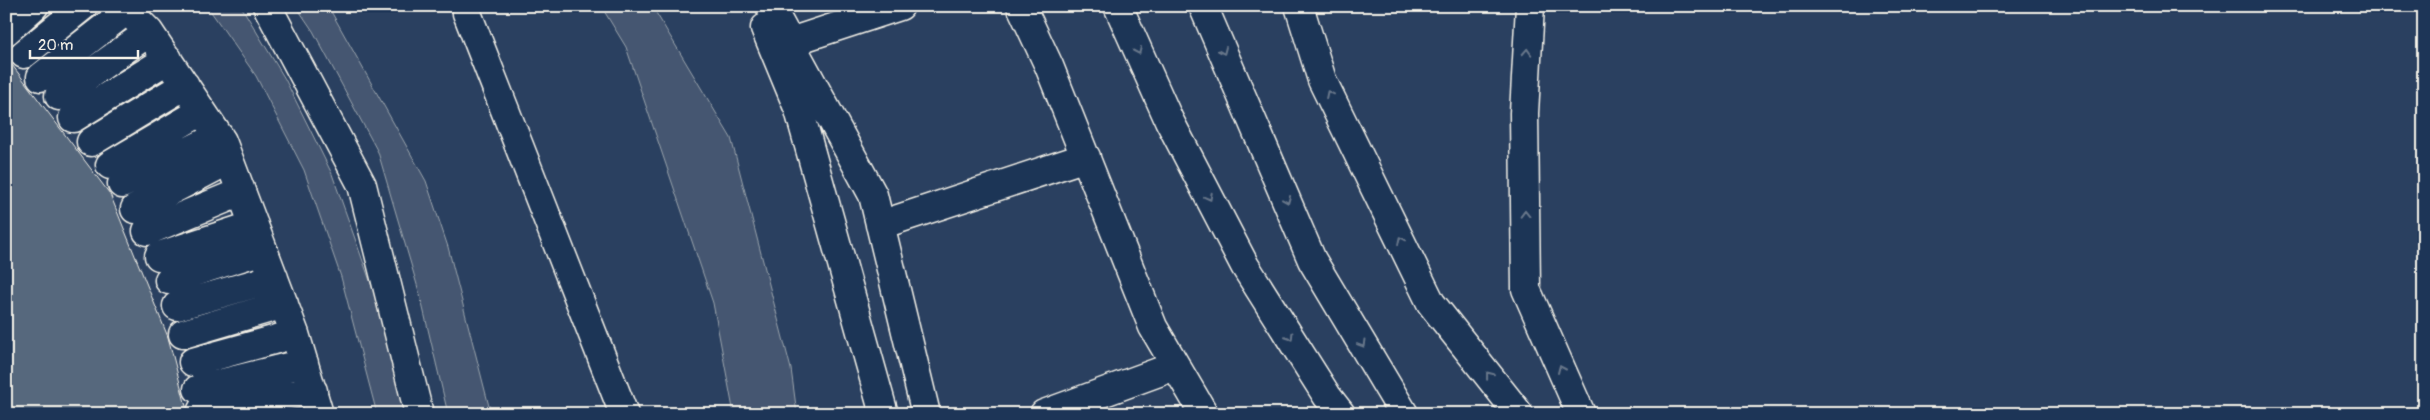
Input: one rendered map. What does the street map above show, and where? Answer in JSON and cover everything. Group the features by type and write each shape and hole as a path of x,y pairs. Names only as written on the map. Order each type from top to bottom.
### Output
{"main road":[{"path":"6,31 34,6"},
{"path":"24,54 83,6"},
{"path":"267,6 362,185 419,414"},
{"path":"756,6 799,110 884,414"},
{"path":"770,6 873,195 926,414"},
{"path":"790,42 900,6"},
{"path":"1021,6 1049,66 1153,327 1204,414"},
{"path":"1118,6 1169,120 1245,266 1327,396 1341,414"},
{"path":"1203,6 1312,260 1404,414"},
{"path":"1298,6 1322,80 1431,303 1519,414"},
{"path":"1530,6 1524,113 1526,290 1581,414"},
{"path":"58,97 125,8 149,32 202,111 224,148 295,334 316,403 200,399 304,364"},
{"path":"468,13 624,414"},
{"path":"58,97 149,32"},
{"path":"58,97 168,59"},
{"path":"91,142 185,85"},
{"path":"202,111 116,175 224,148"},
{"path":"224,148 141,220 242,192"},
{"path":"880,225 1086,157"},
{"path":"254,225 164,268 263,250"},
{"path":"177,306 274,278"},
{"path":"182,334 284,304"},
{"path":"193,362 295,334"},
{"path":"1044,414 1176,366"}],"shaded area":[{"path":"207,6 241,6 285,79 332,174 386,326 404,414 377,414 341,277 304,170 256,76"},
{"path":"296,6 328,6 426,181 448,247 491,414 448,414 420,295 378,152 313,31"},
{"path":"601,6 652,6 731,138 791,369 797,414 734,414 713,303 626,47"}],"building":[{"path":"6,57 110,194 168,337 188,414 6,414"}]}
